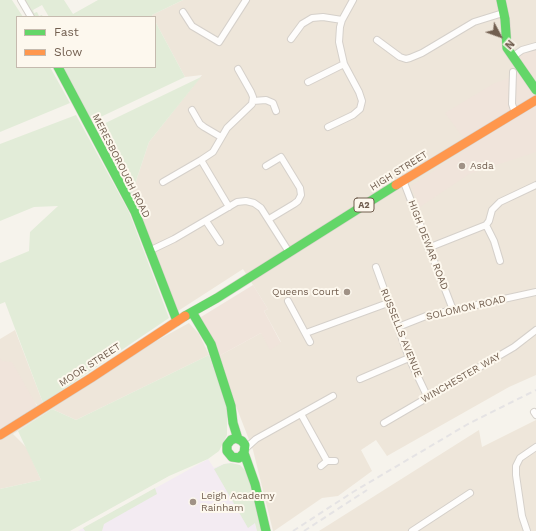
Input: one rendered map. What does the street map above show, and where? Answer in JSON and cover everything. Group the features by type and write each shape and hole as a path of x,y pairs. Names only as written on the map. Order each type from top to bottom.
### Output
{"street":[{"path":"21,0 31,16"},
{"path":"183,12 192,26 219,42 246,0"},
{"path":"328,127 353,115 360,109 361,105 359,92 344,64 339,42 342,20 353,0"},
{"path":"501,0 504,13 506,44 509,52 536,90"},
{"path":"377,40 400,57 410,58 422,53 474,22 504,13"},
{"path":"291,39 302,24 312,18 323,16 342,20"},
{"path":"512,57 525,49 536,46"},
{"path":"308,82 344,64"},
{"name":"MERESBOROUGH ROAD","path":"59,68 135,212 177,321"},
{"path":"163,182 202,160 213,152 227,128 250,107 253,101 251,92 238,69"},
{"path":"513,72 512,104 515,113"},
{"path":"253,101 266,100 273,103 276,111"},
{"name":"HIGH STREET","path":"192,312 403,180 536,100"},
{"path":"192,110 200,124 221,137"},
{"path":"266,166 281,157 300,188 301,195 298,201 294,204 269,219"},
{"path":"202,160 229,207"},
{"name":"HIGH DEWAR ROAD","path":"403,180 453,310"},
{"path":"428,248 486,225 489,221 492,210 500,202 536,185"},
{"path":"149,251 158,248 229,207 242,201 250,201 262,208 289,252"},
{"path":"206,221 220,242"},
{"path":"486,225 494,241 500,261"},
{"name":"RUSSELLS AVENUE","path":"376,267 409,358 428,398"},
{"name":"SOLOMON ROAD","path":"398,327 426,316 536,292"},
{"path":"288,301 310,342"},
{"path":"306,334 388,303"},
{"path":"192,312 211,344 231,406 233,422 239,439 244,443 243,453 255,484 266,531"},
{"name":"MOOR STREET","path":"0,435 192,312"},
{"name":"WINCHESTER WAY","path":"384,423 514,347 536,330"},
{"path":"360,379 409,358"},
{"path":"233,422 226,449 232,457 243,453 256,439 333,396"},
{"path":"301,414 327,461"},
{"path":"228,443 232,439 256,439"},
{"path":"528,531 522,516 516,466 520,458 536,447"},
{"path":"321,466 327,461 335,461"},
{"path":"412,531 470,493"}],"shaded area":[{"path":"183,0 536,0 536,375 509,387 387,456 376,440 361,450 372,471 338,496 322,498 274,531 253,450 217,357 261,333 281,342 264,311 268,309 243,269 178,311 131,196 149,142 202,75 185,77 156,23 156,16 152,15"},
{"path":"536,50 536,152 469,174 420,207 411,186 470,147 445,113 493,84 519,74 518,54"},
{"path":"253,285 268,309 264,311 281,343 270,350 261,333 217,357 201,317"},
{"path":"189,323 199,334 209,355 76,420 52,409 13,434 27,448 41,480 0,489 0,429 37,405 0,361 0,339 15,330 43,403"},
{"path":"0,358 2,361 12,362 37,406 0,429"},
{"path":"536,420 536,531 319,531 479,430 482,447"},
{"name":"Leigh Academy Rainham","path":"208,459 214,468 231,463 240,465 257,531 78,531"}],"green space":[{"path":"0,0 12,0 22,16 16,16 16,68 51,68 70,103 0,132"},
{"path":"24,0 64,0 73,14 98,0 183,0 152,16 48,16 42,5 33,10 34,13 37,12 39,16 33,16"},
{"path":"156,23 185,77 90,122 62,68 156,68"},
{"path":"201,77 149,142 131,196 93,129"},
{"path":"76,115 129,212 169,318 43,403 5,302 0,304 0,263 29,251 30,232 58,206 34,207 0,221 0,144"},
{"path":"209,355 227,405 227,435 219,451 208,459 169,476 70,531 0,531 0,489 41,480 18,431 52,409 76,420"},
{"path":"231,463 240,465 245,470 254,489 264,531 257,531 255,523 248,528 214,469 224,464"},
{"path":"155,488 157,494 104,524 102,531 85,531 83,528"}],"railway":[{"path":"293,531 353,492 468,424 536,390"},
{"path":"304,531 367,490"}],"traffic: fast":[{"path":"501,0 505,19 507,48 536,90"},
{"path":"59,68 135,212 177,321"},
{"path":"185,316 217,298 396,185"},
{"path":"192,312 211,344 231,406 233,423 238,439"},
{"path":"244,453 239,458 232,457 227,451 227,445 231,440 236,438 242,441 245,445 244,453 255,484 266,531"}],"traffic: slow":[{"path":"396,185 536,100"},
{"path":"0,435 91,378 185,316"}],"place":[{"name":"Asda","path":"462,166"},
{"name":"Queens Court","path":"347,292"},
{"name":"Leigh Academy Rainham","path":"193,502"}]}
